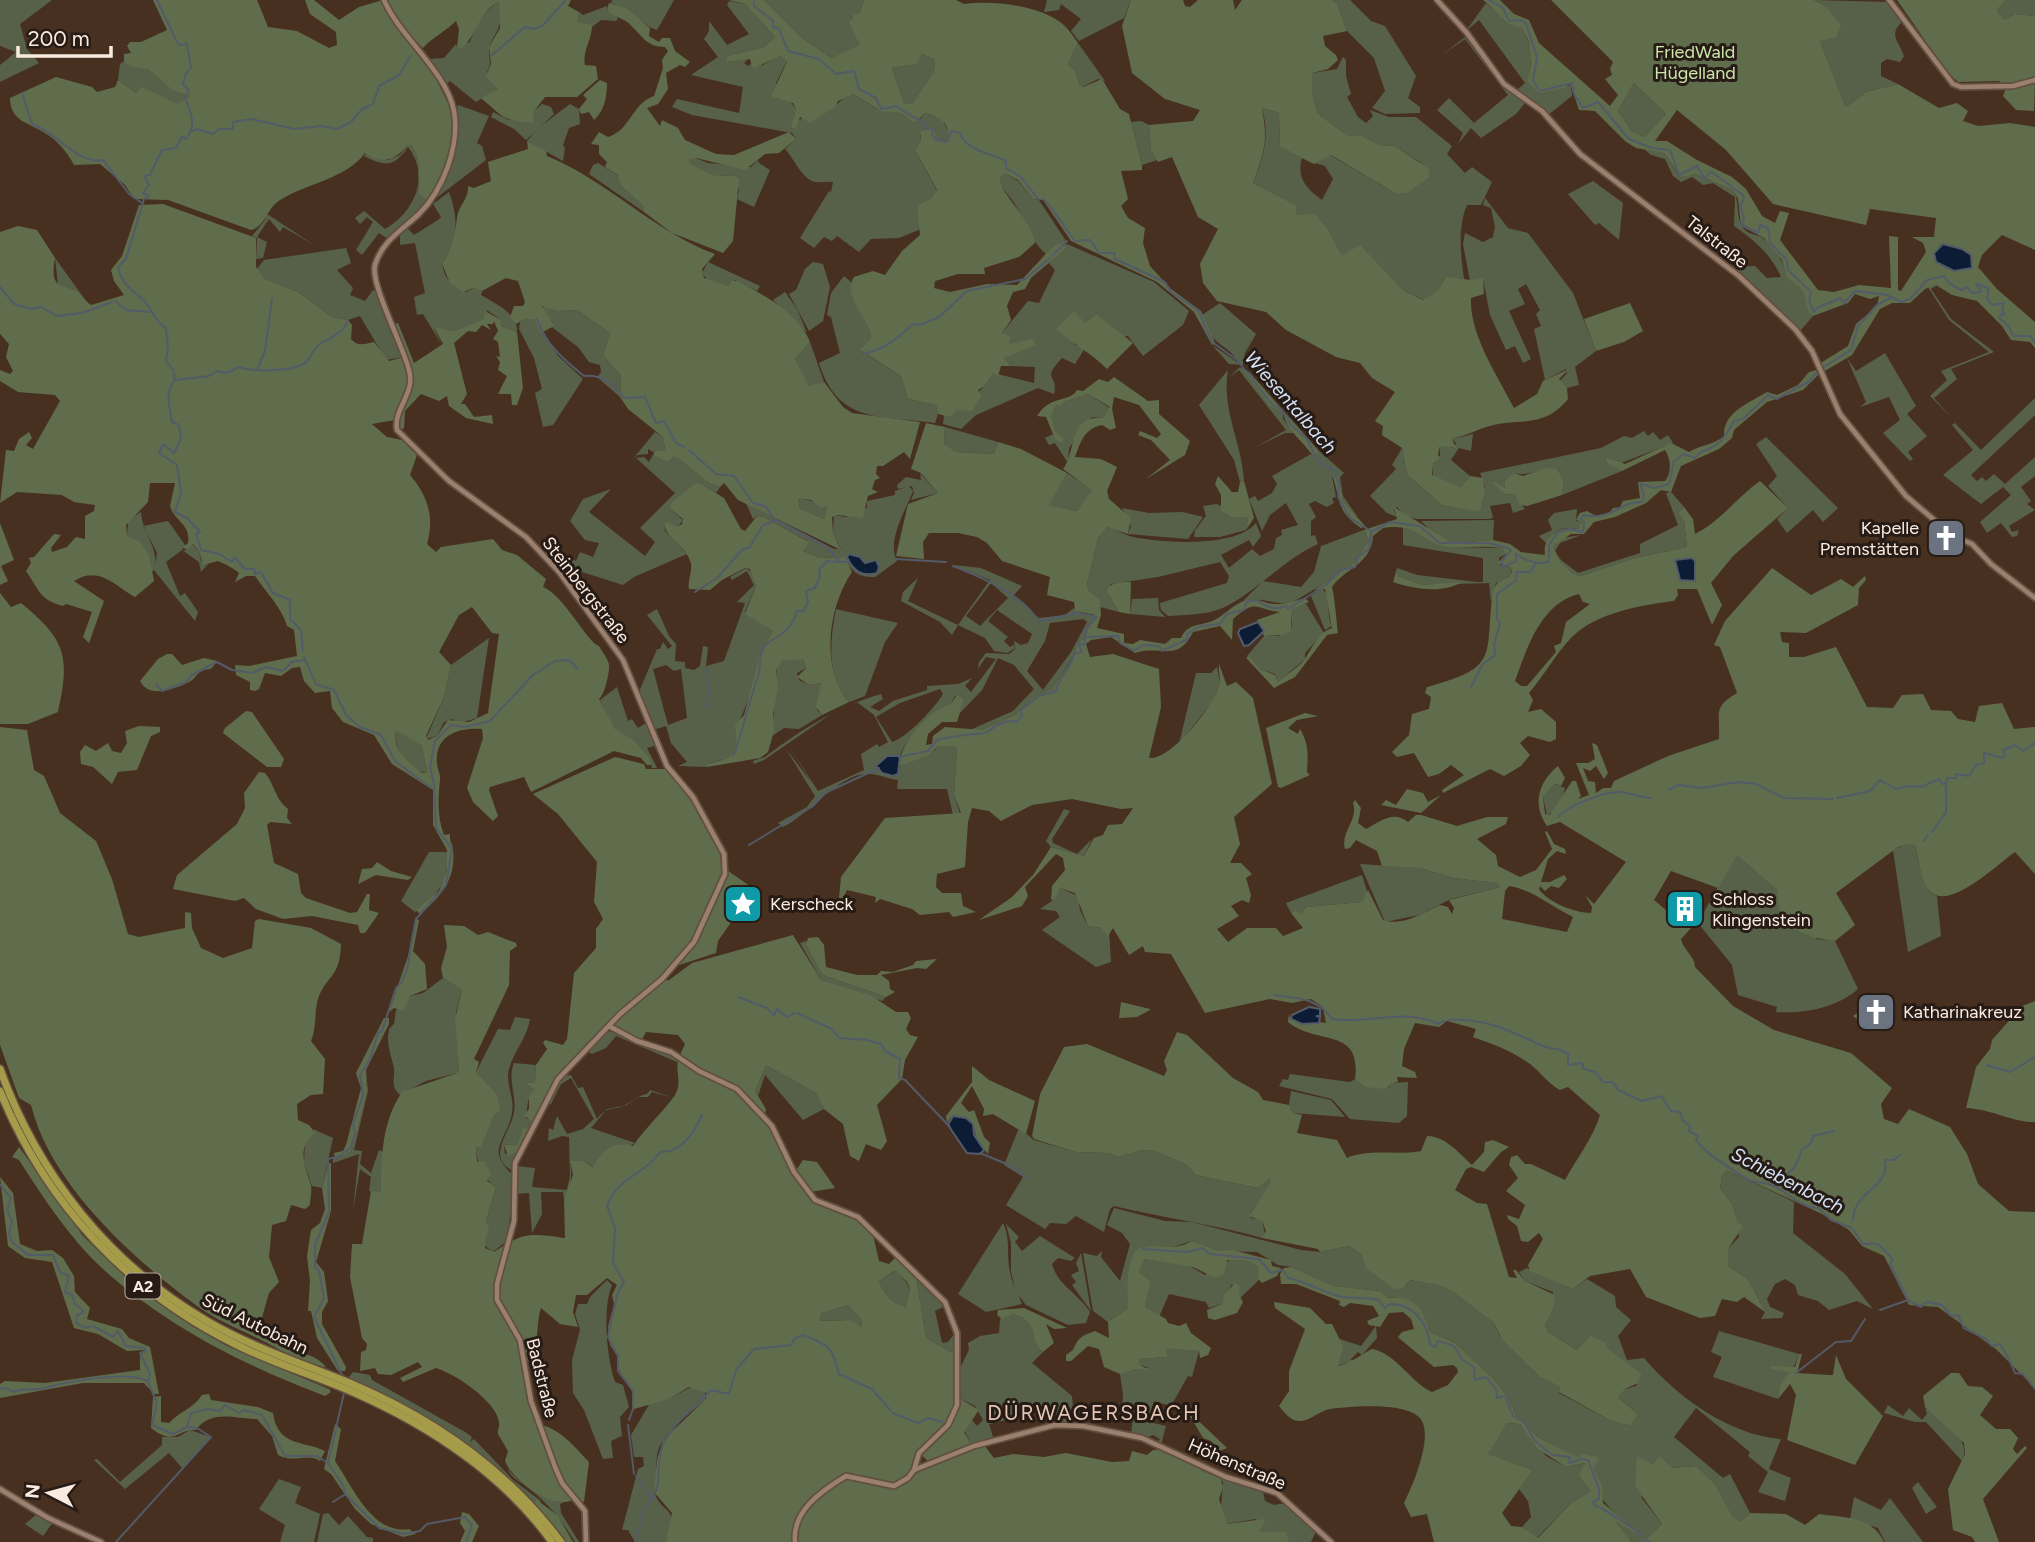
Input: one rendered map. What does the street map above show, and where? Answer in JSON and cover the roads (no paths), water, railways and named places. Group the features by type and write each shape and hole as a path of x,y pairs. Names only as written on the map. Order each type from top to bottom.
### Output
{"highway":[{"name":"Süd Autobahn","path":"0,1069 16,1119 42,1160 76,1209 144,1278 208,1322 330,1379 415,1414 458,1441 516,1491 561,1542"},
{"name":"Süd Autobahn","path":"0,1091 12,1110"},
{"name":"Süd Autobahn","path":"352,1388 453,1447 513,1497 552,1542"}],"street":[{"name":"Steinbergstraße","path":"384,0 395,22 424,52 452,103 455,118 451,155 439,183 424,208 386,243 374,268 375,284 400,339 411,377 409,393 397,418 398,432 449,481 526,537 559,572 623,660 668,768 693,797 724,854 725,874 694,943 662,979 609,1026 554,1085 517,1154 514,1175"},
{"name":"Talstraße","path":"1437,0 1474,42 1504,84 1542,111 1583,157 1746,282 1799,332 1842,417 1906,496 1953,536 1972,544 1994,567 2035,598"},
{"path":"1889,0 1953,84 1964,87 2007,87 2035,80"},
{"path":"609,1026 638,1041 671,1052 696,1069 737,1089 774,1129 794,1172 813,1198 822,1205 846,1210 858,1217 884,1246 945,1302 957,1333 957,1405 948,1425 919,1453 914,1470"},
{"name":"Badstraße","path":"514,1175 514,1221 497,1284 497,1300 520,1340 531,1401 550,1456 562,1483 585,1511 586,1542"},
{"name":"Höhenstraße","path":"795,1542 794,1530 799,1515 846,1476 890,1486 908,1478 914,1470 979,1445 1053,1426 1088,1427 1142,1438 1226,1477 1279,1494 1331,1542"},
{"path":"919,1453 927,1465"},
{"path":"0,1489 48,1518 101,1542"}],"water":[{"path":"1943,244 1962,249 1971,255 1972,268 1954,271 1936,262 1934,253"},
{"path":"849,554 860,557 865,563 876,560 879,567 877,573 859,572 849,562"},
{"path":"1692,558 1695,561 1695,581 1680,580 1675,560"},
{"path":"1258,622 1264,631 1249,645 1244,646 1238,633 1240,629"},
{"path":"887,756 900,756 898,774 893,776 882,773 876,766"},
{"path":"1309,1007 1320,1009 1320,1016 1316,1016 1320,1017 1319,1023 1302,1024 1291,1019 1292,1015"},
{"path":"953,1116 966,1118 973,1124 974,1135 984,1150 980,1154 967,1153 948,1125"}],"waterway":[{"path":"157,0 179,45 187,44 191,68 186,73 183,84 189,90 185,98 192,124 186,139 182,136 176,148 162,150 150,175 144,176 149,185 143,193 149,196 144,199 126,259 118,267 125,283 166,328 166,361 174,371"},
{"path":"492,55 525,27 534,29 542,26 566,0"},
{"name":"Wiesentalbach","path":"754,0 754,6 773,21 773,27 779,29 788,51 819,59 836,74 854,71 859,89 876,98 881,109 897,106 927,125 927,129 933,128 932,135 937,140 947,142 951,131 960,133 967,144 1006,161 1006,168 1021,177 1038,199"},
{"path":"1489,0 1503,8 1509,21 1522,20 1526,24 1537,57 1533,81 1540,91 1572,83 1574,94 1583,108 1598,102 1629,139 1652,148 1670,150 1679,175 1697,166 1705,179 1710,172 1713,173 1743,195 1740,207 1744,218 1742,225 1758,233 1760,225 1768,228 1770,243 1787,260 1788,270 1811,292 1809,302 1814,312 1840,298 1844,303 1855,291 1887,295 1901,302 1910,299 1927,280 1944,276 1950,284 1961,290 1967,287 1972,293 1981,292 1976,283 1989,289 1987,298 1992,305 2004,303 2002,310 2005,315 2001,314 1999,318 2009,326 2013,336 2030,336 2035,343"},
{"path":"192,131 197,129 213,134 219,129 233,129 233,122 252,119 294,129 321,126 337,129 351,122 362,109 373,104 379,86 399,75 411,55"},
{"path":"22,93 32,124 85,158 103,160 129,194 142,203"},
{"name":"Wiesentalbach","path":"1043,199 1073,239"},
{"name":"Wiesentalbach","path":"1075,241 1090,240 1099,253 1114,253 1115,259 1165,282 1171,292 1198,310 1212,342 1237,360 1272,404 1282,410 1291,425 1307,439 1316,458 1325,467 1332,468 1339,484 1338,497 1350,518 1371,531"},
{"path":"1052,256 1067,241"},
{"path":"862,354 890,343 913,324 920,325 939,317 967,291 1025,279 1050,258"},
{"path":"0,287 14,304 31,309 41,307 57,316 82,313 112,302"},
{"path":"1822,368 1851,350 1858,326 1877,305 1890,298"},
{"path":"257,370 265,351 272,299"},
{"path":"115,301 126,310 149,312"},
{"path":"537,319 551,344 569,364 584,376 607,381 624,398 645,397 656,423 664,421 676,443 684,447"},
{"path":"176,380 209,376 217,371 227,373 239,367 264,370 302,365 320,344 340,332 348,320"},
{"path":"1371,532 1390,522 1419,526 1440,543 1488,543 1508,548 1511,550 1502,561 1503,567 1516,561 1516,554 1532,562 1549,561 1549,545 1557,533 1569,529 1583,532 1583,515 1602,516 1626,505 1642,502 1644,496 1640,484 1655,488 1669,484 1674,461 1684,454 1695,458 1702,451 1713,447 1725,436 1734,421 1743,419 1768,395 1777,399 1808,382 1818,371"},
{"path":"174,374 169,406 172,422 179,425 181,439 174,453 163,444 159,453 177,465 181,493 175,512 187,518 200,532 196,534 201,550 219,554 232,562 234,557 245,569 254,569 255,574 261,572 273,593 290,600 290,619 301,630 303,651"},
{"path":"689,450 716,474 734,476 753,503 765,506 775,520 827,547 840,562 849,562"},
{"path":"695,592 717,578 743,549 749,548 763,525 774,521"},
{"path":"1087,637 1118,636 1120,643 1134,651 1143,645 1159,646 1162,651 1188,639 1187,634 1201,626 1220,624 1227,614 1244,610 1246,602 1256,600 1270,608 1286,606 1288,609 1326,585 1340,570 1355,567 1358,557 1369,549 1371,534"},
{"path":"896,559 946,562"},
{"path":"734,755 759,673 763,649 790,626 797,611 804,611 808,602 806,591 815,588 820,576 819,570 827,561 840,562"},
{"path":"1471,687 1482,665 1495,655 1494,645 1500,623 1497,619 1497,594 1516,580 1517,572 1530,572 1536,563"},
{"path":"899,757 928,751 938,739 986,733 1004,722 1017,722 1022,715 1021,710 1039,696 1056,691 1074,654 1082,652 1078,643 1084,645 1087,627 1097,617 1078,613 1038,621 1032,612 1012,595 953,566"},
{"path":"304,657 316,684 334,690 346,715 360,727 381,735 395,761 431,788"},
{"path":"156,684 162,691 186,682 192,675 217,662 232,670 252,673 266,667 283,671 292,662 304,660"},
{"path":"343,1377 314,1317 324,1298 319,1271 315,1267 315,1245 329,1212 328,1159 340,1156 351,1147 355,1133 353,1123 363,1096 360,1075 370,1059 396,988 402,982 407,969 416,919 446,885 452,849 436,828 434,785 430,767 435,741 451,725 464,727 490,721 533,675 555,661 569,660 578,669"},
{"path":"705,707 710,693 708,670"},
{"path":"1837,798 1870,791 1880,780 1896,789 1906,786 1921,787 1939,779 1942,784 1946,783 1947,778 1956,778 1956,774 1969,776 1976,765 1984,763 1984,753 2002,758 2005,755 2003,750 2015,745 2023,751 2035,743"},
{"path":"749,845 813,806 825,793 879,768"},
{"path":"1669,790 1678,785 1702,788 1739,782 1756,784 1784,798 1833,799"},
{"path":"1932,832 1946,812 1946,783"},
{"path":"1558,817 1577,804 1612,793 1623,792 1651,798"},
{"path":"1924,841 1928,835"},
{"name":"Schiebenbach","path":"1274,995 1314,1003 1332,1019 1412,1017 1437,1024 1445,1021"},
{"path":"738,997 767,1008 774,1015 777,1009 787,1017 794,1013"},
{"path":"797,1013 832,1029 839,1038 881,1044 885,1051 900,1059 899,1078 905,1080 950,1127"},
{"name":"Schiebenbach","path":"1449,1020 1486,1023 1543,1046 1562,1050 1568,1054 1568,1065 1582,1063 1584,1069 1595,1072 1603,1082 1613,1082 1618,1090 1642,1101 1661,1096 1671,1111 1680,1112 1683,1121 1690,1126 1689,1131 1698,1136 1696,1140 1719,1161 1750,1180 1773,1185 1801,1203 1818,1208 1831,1220 1852,1228 1863,1244 1878,1244 1893,1259 1890,1264 1908,1300 1921,1307 1925,1303"},
{"path":"1987,1065 2010,1072 2035,1057"},
{"path":"629,1420 633,1409 633,1391 618,1371 618,1356 608,1337 617,1295 624,1282 613,1263 615,1228 607,1206 617,1188 646,1167 660,1152 668,1152 681,1145 702,1115"},
{"path":"1775,1186 1795,1167 1802,1150 1812,1142 1813,1136 1834,1131"},
{"path":"980,1153 1009,1165 1027,1178"},
{"path":"1853,1221 1858,1204 1882,1177 1885,1160 1894,1160 1900,1155"},
{"path":"0,1185 11,1198 7,1210 12,1221 9,1233 12,1242 28,1255 53,1255 60,1272 69,1276 65,1292 72,1295 75,1304 83,1310 83,1313 77,1315 76,1323 85,1328 93,1326 113,1337 118,1331 126,1346 145,1348 146,1351 140,1353 150,1374 148,1382 157,1403 152,1425 173,1434 187,1427 191,1413 208,1409 220,1411 225,1405 239,1413 244,1410 262,1415 285,1456 317,1456 328,1463 343,1485 345,1494 379,1528 405,1534 420,1531 427,1524 465,1517 472,1525 466,1542"},
{"path":"1143,1249 1188,1252 1202,1248 1210,1254 1259,1259 1271,1273 1283,1270 1288,1278 1332,1294 1375,1299 1385,1308 1390,1304 1413,1311 1423,1323 1430,1344 1435,1347 1438,1341 1454,1347 1461,1359 1474,1367 1475,1380 1486,1377 1496,1389 1497,1398 1505,1396 1513,1416 1525,1423 1535,1441 1552,1455 1570,1457 1569,1463 1588,1460 1599,1489 1599,1499 1593,1502 1594,1505 1642,1535"},
{"path":"1880,1310 1908,1300"},
{"name":"Schiebenbach","path":"1927,1302 1942,1305 1951,1316 1958,1315 1964,1328 1986,1339 1992,1346 2000,1344 2015,1373 2023,1374 2035,1389"},
{"path":"1796,1373 1836,1342 1851,1341 1865,1319"},
{"path":"726,1393 729,1394 736,1370 754,1349 791,1345 795,1338 803,1335 829,1348 839,1374 872,1389 891,1411"},
{"path":"0,1389 7,1388 13,1392 112,1377 147,1381"},
{"path":"652,1499 657,1486 659,1458 667,1438 711,1390 724,1393"},
{"path":"328,1463 344,1393"},
{"path":"893,1413 918,1423 929,1418 942,1422"},
{"path":"628,1425 634,1474"},
{"path":"116,1542 211,1437 197,1428 187,1427"},
{"path":"635,1542 644,1510 652,1499 636,1476"},
{"path":"333,1502 344,1495"},
{"path":"1645,1540 1651,1542"}],"place":[{"name":"Kapelle Premstätten","path":"1946,538"},
{"name":"Kerscheck","path":"743,904"},
{"name":"Schloss Klingenstein","path":"1685,909"},
{"name":"Katharinakreuz","path":"1876,1012"}],"district":[{"name":"DÜRWAGERSBACH","path":"1094,1413"}],"park label":[{"name":"FriedWald Hügelland","path":"1695,62"}]}
